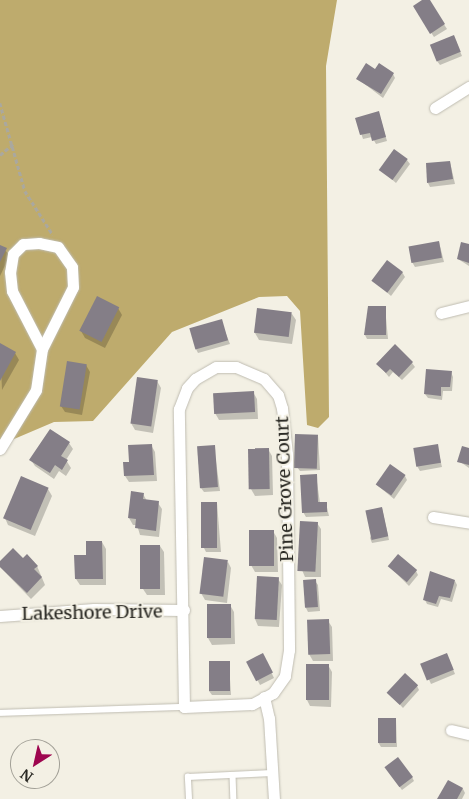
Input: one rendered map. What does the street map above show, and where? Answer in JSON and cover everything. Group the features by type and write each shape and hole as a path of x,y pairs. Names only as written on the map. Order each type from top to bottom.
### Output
{"street":[{"path":"435,108 469,87"},
{"path":"0,449 36,390 42,349 73,287 72,267 58,247 38,243 23,244 13,254 10,272 12,291 42,349"},
{"path":"441,313 469,306"},
{"name":"Pine Grove Court","path":"216,367 236,367 254,373 271,385 278,395 285,422 289,650 281,686 252,704 184,707 184,610 179,409 181,398 195,379 216,367"},
{"path":"433,516 469,523"},
{"name":"Lakeshore Drive","path":"0,616 94,609 184,610"},
{"path":"264,697 269,718 274,799"},
{"path":"451,730 469,734"}],"lane":[{"path":"0,713 184,707"},
{"path":"189,799 188,777 272,773"},
{"path":"233,775 234,799"}],"path":[{"path":"0,103 25,191 58,247"},
{"path":"0,155 13,144"}],"shaded area":[{"path":"0,0 337,0 326,66 329,417 318,428 307,425 300,311 287,296 259,297 172,332 93,421 54,422 0,445"}],"building":[{"path":"422,0 430,0 445,24 430,34 413,6"},
{"path":"454,35 461,52 437,61 430,45"},
{"path":"366,63 375,69 379,63 394,73 381,94 356,79"},
{"path":"379,111 386,137 372,141 370,133 360,135 355,118"},
{"path":"394,149 408,159 392,180 379,170"},
{"path":"450,161 453,179 427,183 426,163"},
{"path":"439,241 442,258 411,263 408,246"},
{"path":"461,242 469,244 469,263 457,259"},
{"path":"0,245 7,248 0,262"},
{"path":"387,260 403,272 387,293 371,281"},
{"path":"97,296 119,307 102,342 79,331"},
{"path":"368,306 386,306 386,335 364,335"},
{"path":"257,308 292,312 289,337 254,333"},
{"path":"222,319 228,340 195,350 189,328"},
{"path":"0,343 16,352 0,381"},
{"path":"395,344 413,362 399,377 390,369 386,373 376,364"},
{"path":"67,361 87,364 80,410 60,406"},
{"path":"426,369 452,371 450,387 441,387 441,396 424,394"},
{"path":"137,377 158,380 151,426 130,424"},
{"path":"254,391 255,412 214,414 213,393"},
{"path":"50,429 70,442 61,456 68,460 62,470 55,465 50,473 29,460"},
{"path":"295,434 318,435 317,469 294,468"},
{"path":"152,444 154,475 124,476 123,462 129,462 128,445"},
{"path":"438,444 441,463 416,467 413,448"},
{"path":"215,445 218,487 200,488 197,446"},
{"path":"462,446 469,448 469,465 457,462"},
{"path":"248,448 269,448 270,489 249,489"},
{"path":"390,464 406,475 391,495 376,484"},
{"path":"317,474 318,502 327,502 327,512 302,513 300,475"},
{"path":"21,476 49,488 31,530 3,518"},
{"path":"131,491 144,493 143,499 159,501 156,531 135,528 136,519 128,518"},
{"path":"201,502 217,502 217,548 201,548"},
{"path":"382,507 388,536 372,540 365,511"},
{"path":"300,521 318,522 315,572 297,571"},
{"path":"249,530 274,530 274,566 249,566"},
{"path":"86,541 102,541 103,579 75,579 74,555 86,555"},
{"path":"140,545 160,545 160,589 140,589"},
{"path":"13,548 23,558 27,554 38,566 34,569 42,577 27,593 0,567 0,561"},
{"path":"398,554 417,570 407,582 388,566"},
{"path":"204,557 228,560 223,597 199,594"},
{"path":"430,571 455,580 450,598 439,596 436,604 423,600"},
{"path":"257,576 279,577 277,620 255,619"},
{"path":"316,579 318,607 305,608 303,580"},
{"path":"207,604 231,604 231,638 207,638"},
{"path":"329,619 330,654 308,655 307,620"},
{"path":"263,653 273,673 256,681 246,662"},
{"path":"447,653 454,670 427,681 420,664"},
{"path":"209,661 230,661 230,691 209,691"},
{"path":"306,664 329,664 329,700 306,700"},
{"path":"405,673 418,685 400,705 387,693"},
{"path":"378,718 396,718 396,743 378,743"},
{"path":"398,757 413,777 399,787 384,767"},
{"path":"448,780 463,788 457,799 437,799"}]}
